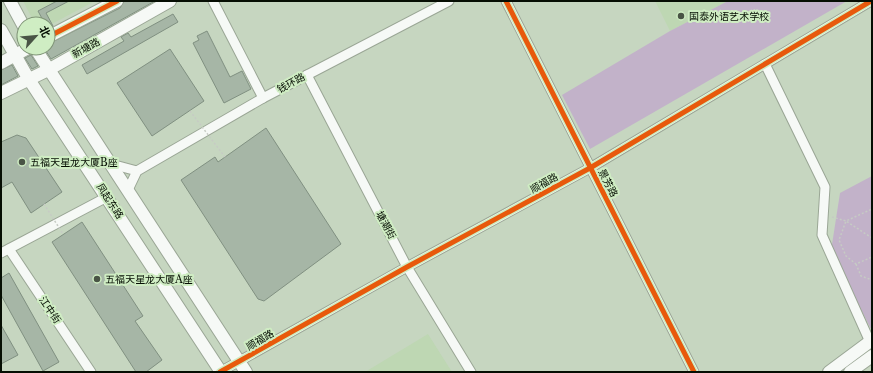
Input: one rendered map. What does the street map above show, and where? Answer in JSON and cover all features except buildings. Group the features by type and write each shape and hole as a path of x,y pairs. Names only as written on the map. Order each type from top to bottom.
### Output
{"main road":[{"path":"10,1 18,16"},
{"path":"56,33 117,1"},
{"name":"新塘路","path":"1,93 28,78 48,70 170,1"},
{"name":"凤起东路","path":"1,30 28,78 220,372"},
{"path":"1,63 14,55"},
{"name":"凤起东路","path":"40,56 243,367"},
{"path":"829,372 871,341"},
{"path":"850,372 872,356"}],"street":[{"path":"213,1 263,98"},
{"name":"钱环路","path":"137,172 263,98 449,1"},
{"name":"顺福路","path":"220,372 243,367 408,267 590,168 871,1"},
{"name":"景芳路","path":"510,2 590,168 694,372"},
{"path":"765,64 825,188 822,235 871,341"},
{"name":"塘潮街","path":"307,75 408,267 471,372"},
{"path":"111,164 137,172 128,190"},
{"path":"5,251 107,197"},
{"name":"江中街","path":"5,251 92,372"}],"path":[{"path":"190,111 225,157"},
{"path":"44,204 63,234"},
{"path":"872,209 846,221 840,240 846,256 856,264 861,276 872,280"},
{"path":"823,214 846,221 872,238"},
{"path":"856,264 872,257"}],"shaded area":[{"path":"23,1 95,1 56,22 56,16 31,16"},
{"name":"国泰外语艺术学校","path":"655,1 728,1 670,31"},
{"path":"728,1 847,1 590,149 562,95 670,31"},
{"path":"872,176 872,331 831,251 840,193"},
{"path":"428,334 452,372 365,372"}],"cycle path":[{"path":"56,33 117,1"},
{"path":"506,1 694,372"},
{"path":"220,372 407,267 590,168 871,1"}],"place":[{"name":"国泰外语艺术学校","path":"681,16"},
{"name":"五福天星龙大厦B座","path":"22,162"},
{"name":"五福天星龙大厦A座","path":"97,279"}]}
